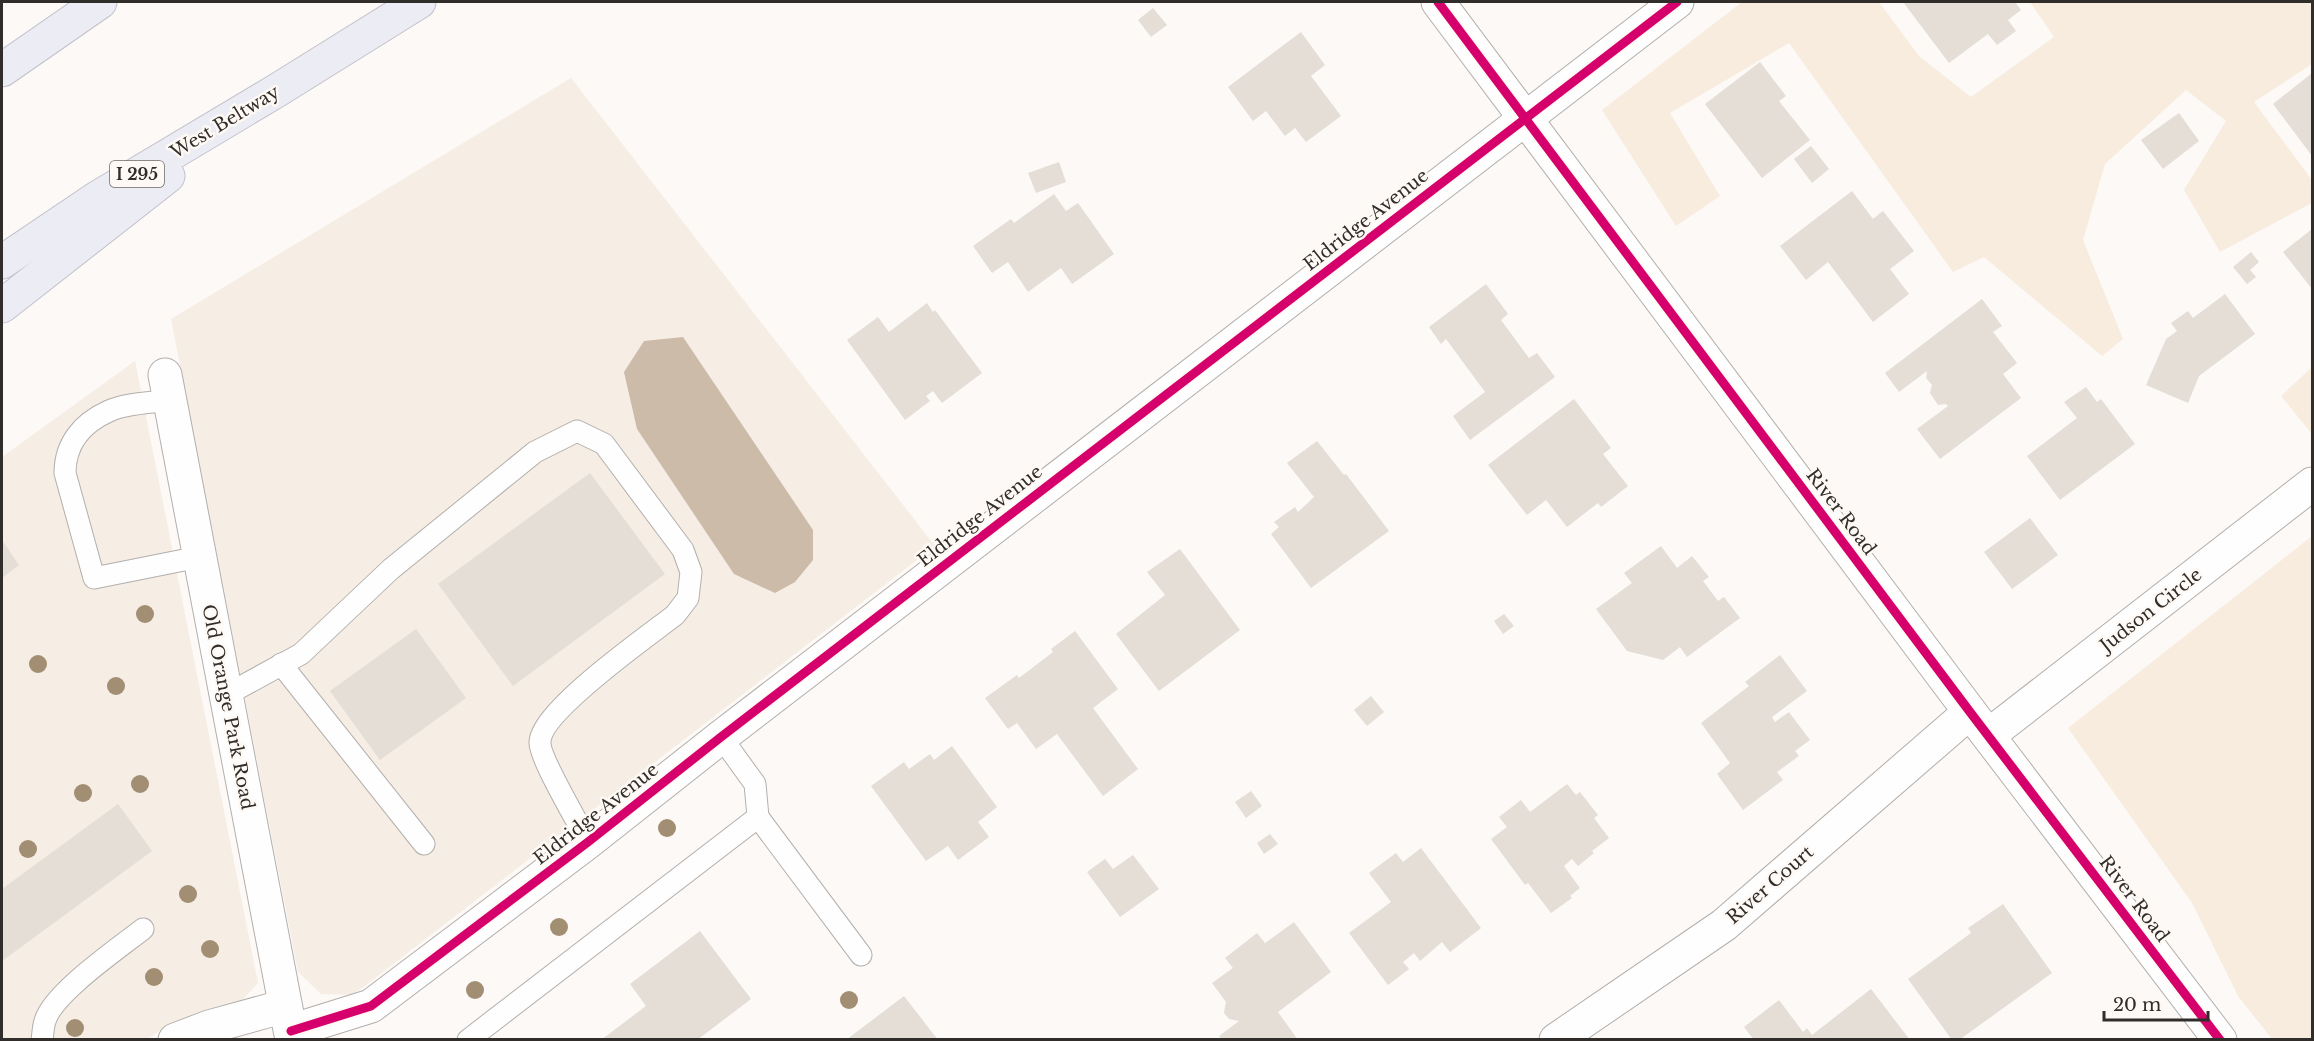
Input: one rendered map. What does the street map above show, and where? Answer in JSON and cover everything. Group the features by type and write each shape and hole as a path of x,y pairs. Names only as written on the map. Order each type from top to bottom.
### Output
{"highway":[{"path":"2,70 100,2"},
{"name":"West Beltway","path":"2,262 97,198 419,2"},
{"path":"2,306 276,91"}],"street":[{"name":"River Road","path":"1438,2 2220,1040"},
{"name":"Eldridge Avenue","path":"176,1040 209,1027 289,1026 371,1006 588,842 721,737 1677,2"},
{"name":"Old Orange Park Road","path":"167,387 289,1026"},
{"name":"Judson Circle","path":"1980,723 2313,484"},
{"name":"River Court","path":"1556,1040 1724,925 1980,723"}],"lane":[{"path":"167,387 110,410 86,425 65,456 65,473 94,578 199,557"},
{"path":"226,695 301,654 391,569 535,452 577,431 604,444 683,549 691,573 688,598 675,615 567,700 546,724 540,742 545,759 588,842"},
{"path":"281,664 424,843"},
{"path":"721,737 755,784 758,817 861,955"},
{"path":"468,1040 758,817"},
{"path":"42,1040 45,1019 55,1004 84,976 143,929"}],"shaded area":[{"path":"1742,2 1879,2 1919,56 1971,97 2054,37 2030,2 2312,2 2312,64 2254,102 2312,180 2312,203 2220,252 2184,190 2226,121 2186,90 2105,164 2083,240 2123,339 2102,356 1984,257 1953,272 1789,43 1670,113 1720,196 1676,226 1602,110"},
{"path":"571,78 935,546 353,995 321,994 298,972 171,319"},
{"path":"683,337 813,530 813,560 795,582 775,593 734,574 637,429 624,372 644,341"},
{"path":"135,361 258,983 244,998 228,1008 161,1030 148,1039 2,1039 2,457"},
{"path":"2312,367 2312,434 2281,396"},
{"path":"2312,536 2312,1039 2272,1039 2238,996 2192,903 2068,728"}],"building":[{"path":"1903,2 2015,2 2021,10 2008,20 2016,31 1997,45 1988,34 1949,63"},
{"path":"1153,8 1167,25 1151,37 1138,20"},
{"path":"1301,32 1325,65 1311,76 1341,116 1306,142 1295,128 1285,136 1266,111 1253,121 1228,87"},
{"path":"1760,62 1786,96 1779,101 1810,140 1762,178 1705,104"},
{"path":"2312,73 2312,156 2273,104"},
{"path":"2179,113 2199,141 2163,169 2141,140"},
{"path":"1811,146 1829,169 1812,183 1794,159"},
{"path":"1059,162 1066,182 1036,193 1028,173"},
{"path":"1852,191 1873,219 1883,211 1914,251 1890,269 1909,294 1873,322 1828,262 1806,280 1780,246"},
{"path":"1054,194 1066,211 1078,203 1114,254 1072,284 1061,268 1028,292 1008,262 992,273 973,246 1011,219 1014,223"},
{"path":"2312,229 2312,289 2283,252"},
{"path":"2251,252 2259,262 2250,270 2256,277 2247,284 2233,267"},
{"path":"1486,284 1508,314 1501,320 1529,358 1537,353 1555,377 1470,440 1453,416 1485,392 1446,339 1441,344 1429,327"},
{"path":"2225,294 2255,334 2199,376 2188,403 2146,385 2166,339 2177,331 2171,323 2188,311 2193,318"},
{"path":"1982,299 2002,326 1993,332 2017,363 2003,374 2021,398 1940,459 1917,429 1948,406 1938,405 1930,393 1932,385 1926,378 1927,371 1899,392 1885,373"},
{"path":"927,303 933,312 935,310 982,373 942,403 933,391 926,396 930,401 905,420 847,340 878,317 889,332"},
{"path":"2086,387 2097,402 2101,399 2135,444 2060,500 2027,456 2077,418 2064,402"},
{"path":"1574,399 1611,448 1603,454 1628,486 1601,507 1598,503 1567,527 1546,500 1527,515 1488,465"},
{"path":"1317,441 1344,475 1346,474 1389,531 1311,588 1271,534 1279,527 1274,522 1295,507 1298,512 1314,497 1287,463"},
{"path":"590,473 665,574 513,686 438,584"},
{"path":"2030,518 2058,555 2012,589 1984,552"},
{"path":"2,540 19,565 2,578"},
{"path":"1661,546 1677,568 1692,556 1709,577 1703,581 1718,601 1724,597 1740,618 1687,657 1680,647 1663,660 1627,651 1596,609 1632,583 1624,573"},
{"path":"1180,549 1240,630 1159,691 1116,634 1165,595 1147,572"},
{"path":"1504,614 1514,626 1503,634 1494,621"},
{"path":"416,629 466,698 380,760 330,691"},
{"path":"1075,631 1118,689 1093,708 1138,769 1103,796 1057,734 1036,749 1017,723 1008,729 985,698 1017,675 1019,678 1053,652 1051,649"},
{"path":"1780,655 1807,691 1772,717 1775,722 1789,712 1810,740 1795,751 1799,756 1777,772 1783,780 1743,810 1717,774 1730,763 1701,723 1749,686 1745,682"},
{"path":"1371,696 1384,712 1367,726 1354,710"},
{"path":"952,746 997,807 978,822 989,837 958,860 948,846 926,861 871,786 904,762 909,769 930,754 934,760"},
{"path":"1567,784 1576,795 1580,792 1598,815 1594,818 1609,838 1578,866 1572,859 1564,866 1580,888 1570,896 1572,898 1551,913 1528,883 1525,885 1491,839 1507,827 1499,817 1521,800 1530,812"},
{"path":"1251,791 1262,806 1246,818 1235,802"},
{"path":"118,804 152,851 2,961 2,889"},
{"path":"1270,834 1278,844 1264,854 1257,843"},
{"path":"1421,848 1481,928 1450,952 1442,942 1420,961 1414,953 1403,962 1409,969 1388,985 1349,933 1391,902 1369,873 1396,853 1403,862"},
{"path":"1133,855 1159,889 1120,917 1087,872 1105,859 1113,869"},
{"path":"2003,904 2052,973 1959,1040 1952,1040 1908,979 1971,933 1968,928"},
{"path":"1294,922 1331,972 1278,1012 1298,1040 1222,1040 1219,1036 1239,1021 1229,1019 1224,1013 1226,1002 1212,983 1233,968 1225,958 1257,933 1265,943"},
{"path":"700,931 751,999 697,1040 601,1040 646,1006 630,984"},
{"path":"1871,989 1910,1040 1754,1040 1744,1027 1779,1000 1803,1032 1807,1028 1812,1035"},
{"path":"904,996 938,1040 846,1040"}],"cycle path":[{"path":"1438,2 1970,712 2220,1040"},
{"path":"291,1031 371,1006 588,842 721,737 1677,2"}]}
